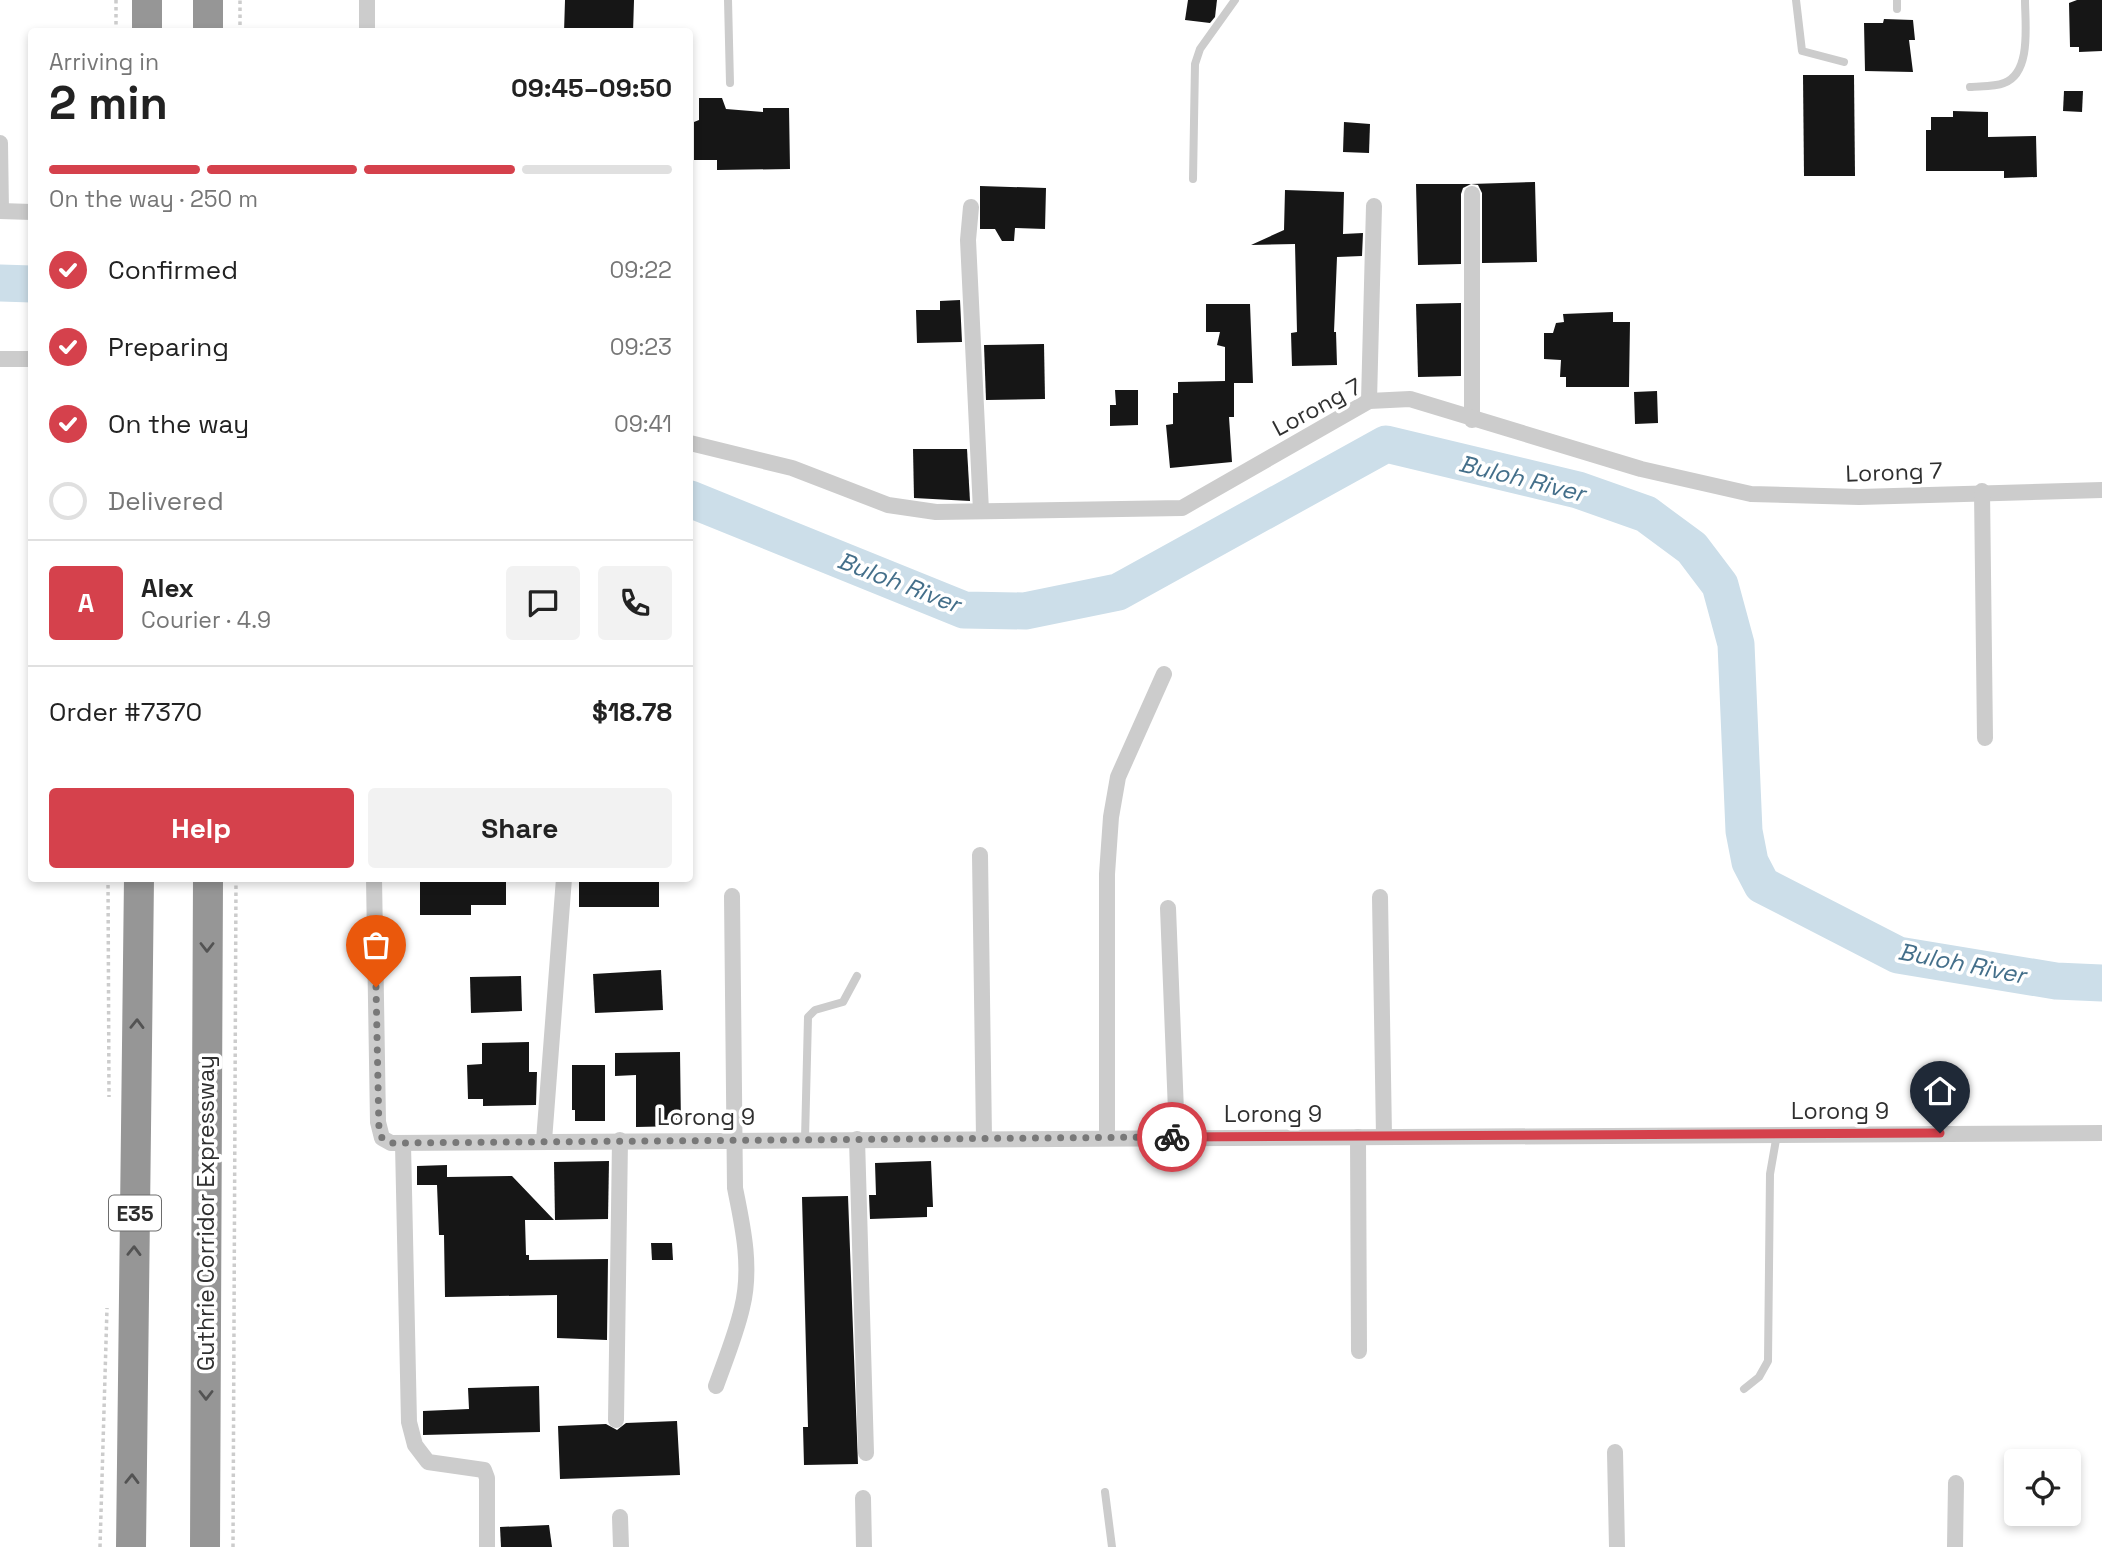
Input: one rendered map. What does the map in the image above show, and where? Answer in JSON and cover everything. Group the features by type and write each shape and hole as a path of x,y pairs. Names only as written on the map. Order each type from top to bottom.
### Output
{"highway":[{"path":"147,0 147,28"},
{"path":"208,0 208,28"},
{"name":"E35","path":"131,1547 139,882"},
{"name":"Guthrie Corridor Expressway","path":"205,1547 208,882"}],"street":[{"path":"367,28 368,0"},
{"path":"0,143 1,211 28,212"},
{"path":"1472,194 1472,420"},
{"path":"971,206 968,240 981,511"},
{"path":"1369,401 1374,206"},
{"path":"0,359 28,359"},
{"name":"Lorong 7","path":"693,444 792,468 888,505 936,512 1182,508 1369,401 1410,399 1472,420 1642,469 1751,494 1858,497 1982,491 2102,490"},
{"path":"1982,491 1985,738"},
{"path":"1107,1138 1107,874 1111,817 1118,777 1164,674"},
{"path":"980,855 984,1138"},
{"path":"374,882 379,1131 382,1138 391,1143 402,1144 409,1422 415,1445 428,1462 484,1470 487,1478 488,1547"},
{"path":"544,1141 564,882"},
{"path":"716,1386 743,1308 746,1271 744,1231 735,1188 732,896"},
{"path":"1380,897 1384,1136"},
{"path":"1168,908 1177,1137"},
{"name":"Lorong 9","path":"402,1144 620,1140 2102,1133"},
{"path":"1358,1137 1359,1351"},
{"path":"857,1139 866,1453"},
{"path":"616,1420 620,1140"},
{"path":"1615,1452 1617,1547"},
{"path":"1955,1547 1956,1483"},
{"path":"863,1498 864,1547"},
{"path":"620,1517 621,1547"}],"lane":[{"path":"728,0 730,82"},
{"path":"1193,179 1195,64 1200,49 1235,0"},
{"path":"1796,0 1802,51 1844,62"},
{"path":"1970,87 2005,83 2017,73 2024,50 2025,0"},
{"path":"805,1139 808,1017 815,1010 843,1002 857,976"},
{"path":"1744,1389 1759,1377 1768,1361 1770,1174 1777,1134"},
{"path":"1105,1492 1112,1547"}],"path":[{"path":"116,0 117,28"},
{"path":"240,0 240,28"},
{"path":"108,882 109,1111"},
{"path":"233,1547 236,882"},
{"path":"100,1547 107,1300"}],"building":[{"path":"565,0 634,0 633,28 564,28"},
{"path":"1188,0 1217,0 1215,17 1210,23 1185,20"},
{"path":"2077,0 2102,0 2102,51 2079,52 2079,47 2070,47 2069,3"},
{"path":"1884,19 1913,20 1915,40 1909,40 1913,72 1865,71 1864,23 1883,23"},
{"path":"1803,75 1854,75 1855,176 1804,176"},
{"path":"2064,91 2083,91 2082,112 2063,111"},
{"path":"699,98 722,98 726,109 763,112 763,108 789,108 790,169 717,170 717,160 694,160 694,122 699,120"},
{"path":"1953,111 1988,112 1988,137 2036,136 2037,177 2004,178 2004,171 1926,171 1926,130 1931,130 1931,117 1953,117"},
{"path":"1344,122 1370,124 1369,153 1343,152"},
{"path":"1535,182 1537,262 1482,263 1482,193 1478,185 1471,184"},
{"path":"1416,184 1471,184 1463,188 1461,194 1461,264 1418,265"},
{"path":"980,186 1046,188 1045,229 1015,228 1014,241 1002,241 995,229 980,229"},
{"path":"1285,190 1344,192 1343,234 1363,233 1362,256 1337,257 1334,332 1337,365 1292,366 1291,333 1297,332 1295,244 1251,245 1284,230"},
{"path":"960,300 962,342 917,343 916,310 940,310 940,301"},
{"path":"1461,303 1461,376 1418,377 1416,304"},
{"path":"1206,304 1250,304 1253,383 1234,383 1234,417 1229,417 1232,462 1170,468 1166,425 1173,424 1173,393 1178,393 1178,382 1225,381 1225,347 1217,345 1220,332 1206,332"},
{"path":"1613,312 1613,322 1630,322 1629,387 1566,387 1566,377 1560,377 1561,360 1544,359 1544,333 1553,333 1556,323 1564,322 1563,314"},
{"path":"1044,344 1045,399 986,400 984,345"},
{"path":"1115,390 1138,390 1138,425 1110,426 1110,405 1116,405"},
{"path":"1657,391 1658,423 1635,424 1634,392"},
{"path":"913,449 967,449 970,501 914,498"},
{"path":"420,882 506,882 506,905 471,905 471,915 420,915"},
{"path":"579,882 659,882 659,907 579,907"},
{"path":"661,970 663,1010 595,1013 593,974"},
{"path":"521,976 522,1011 471,1013 470,977"},
{"path":"529,1042 529,1072 537,1072 536,1105 483,1106 483,1099 468,1099 467,1065 482,1064 482,1043"},
{"path":"680,1052 681,1126 636,1127 636,1075 615,1076 615,1053"},
{"path":"572,1065 605,1065 605,1121 575,1121 575,1110 572,1110"},
{"path":"609,1161 608,1219 555,1220 554,1162"},
{"path":"931,1161 933,1207 927,1207 927,1217 870,1219 869,1195 876,1195 875,1163"},
{"path":"447,1165 447,1177 512,1176 554,1220 525,1220 526,1255 529,1255 529,1260 608,1259 607,1340 557,1338 557,1295 445,1297 444,1235 439,1235 437,1185 417,1185 417,1166"},
{"path":"848,1196 858,1464 804,1465 803,1427 808,1427 802,1197"},
{"path":"651,1243 672,1243 673,1260 652,1260"},
{"path":"539,1386 540,1432 423,1435 423,1411 469,1409 468,1388"},
{"path":"677,1421 680,1475 560,1479 558,1426 606,1424 617,1430 626,1423"},
{"path":"549,1525 552,1547 501,1547 500,1527"}],"waterway":[{"name":"Buloh River","path":"0,283 28,284"},
{"name":"Buloh River","path":"693,500 964,610 1025,611 1118,592 1386,444 1578,490 1646,514 1692,548 1720,585 1736,644 1744,831 1750,862 1762,885 1898,955 2056,981 2102,983"}],"way so far":[{"path":"376,987 378,1122 382,1138 391,1143 1172,1137"}],"route":[{"path":"1172,1137 1940,1133"}]}
